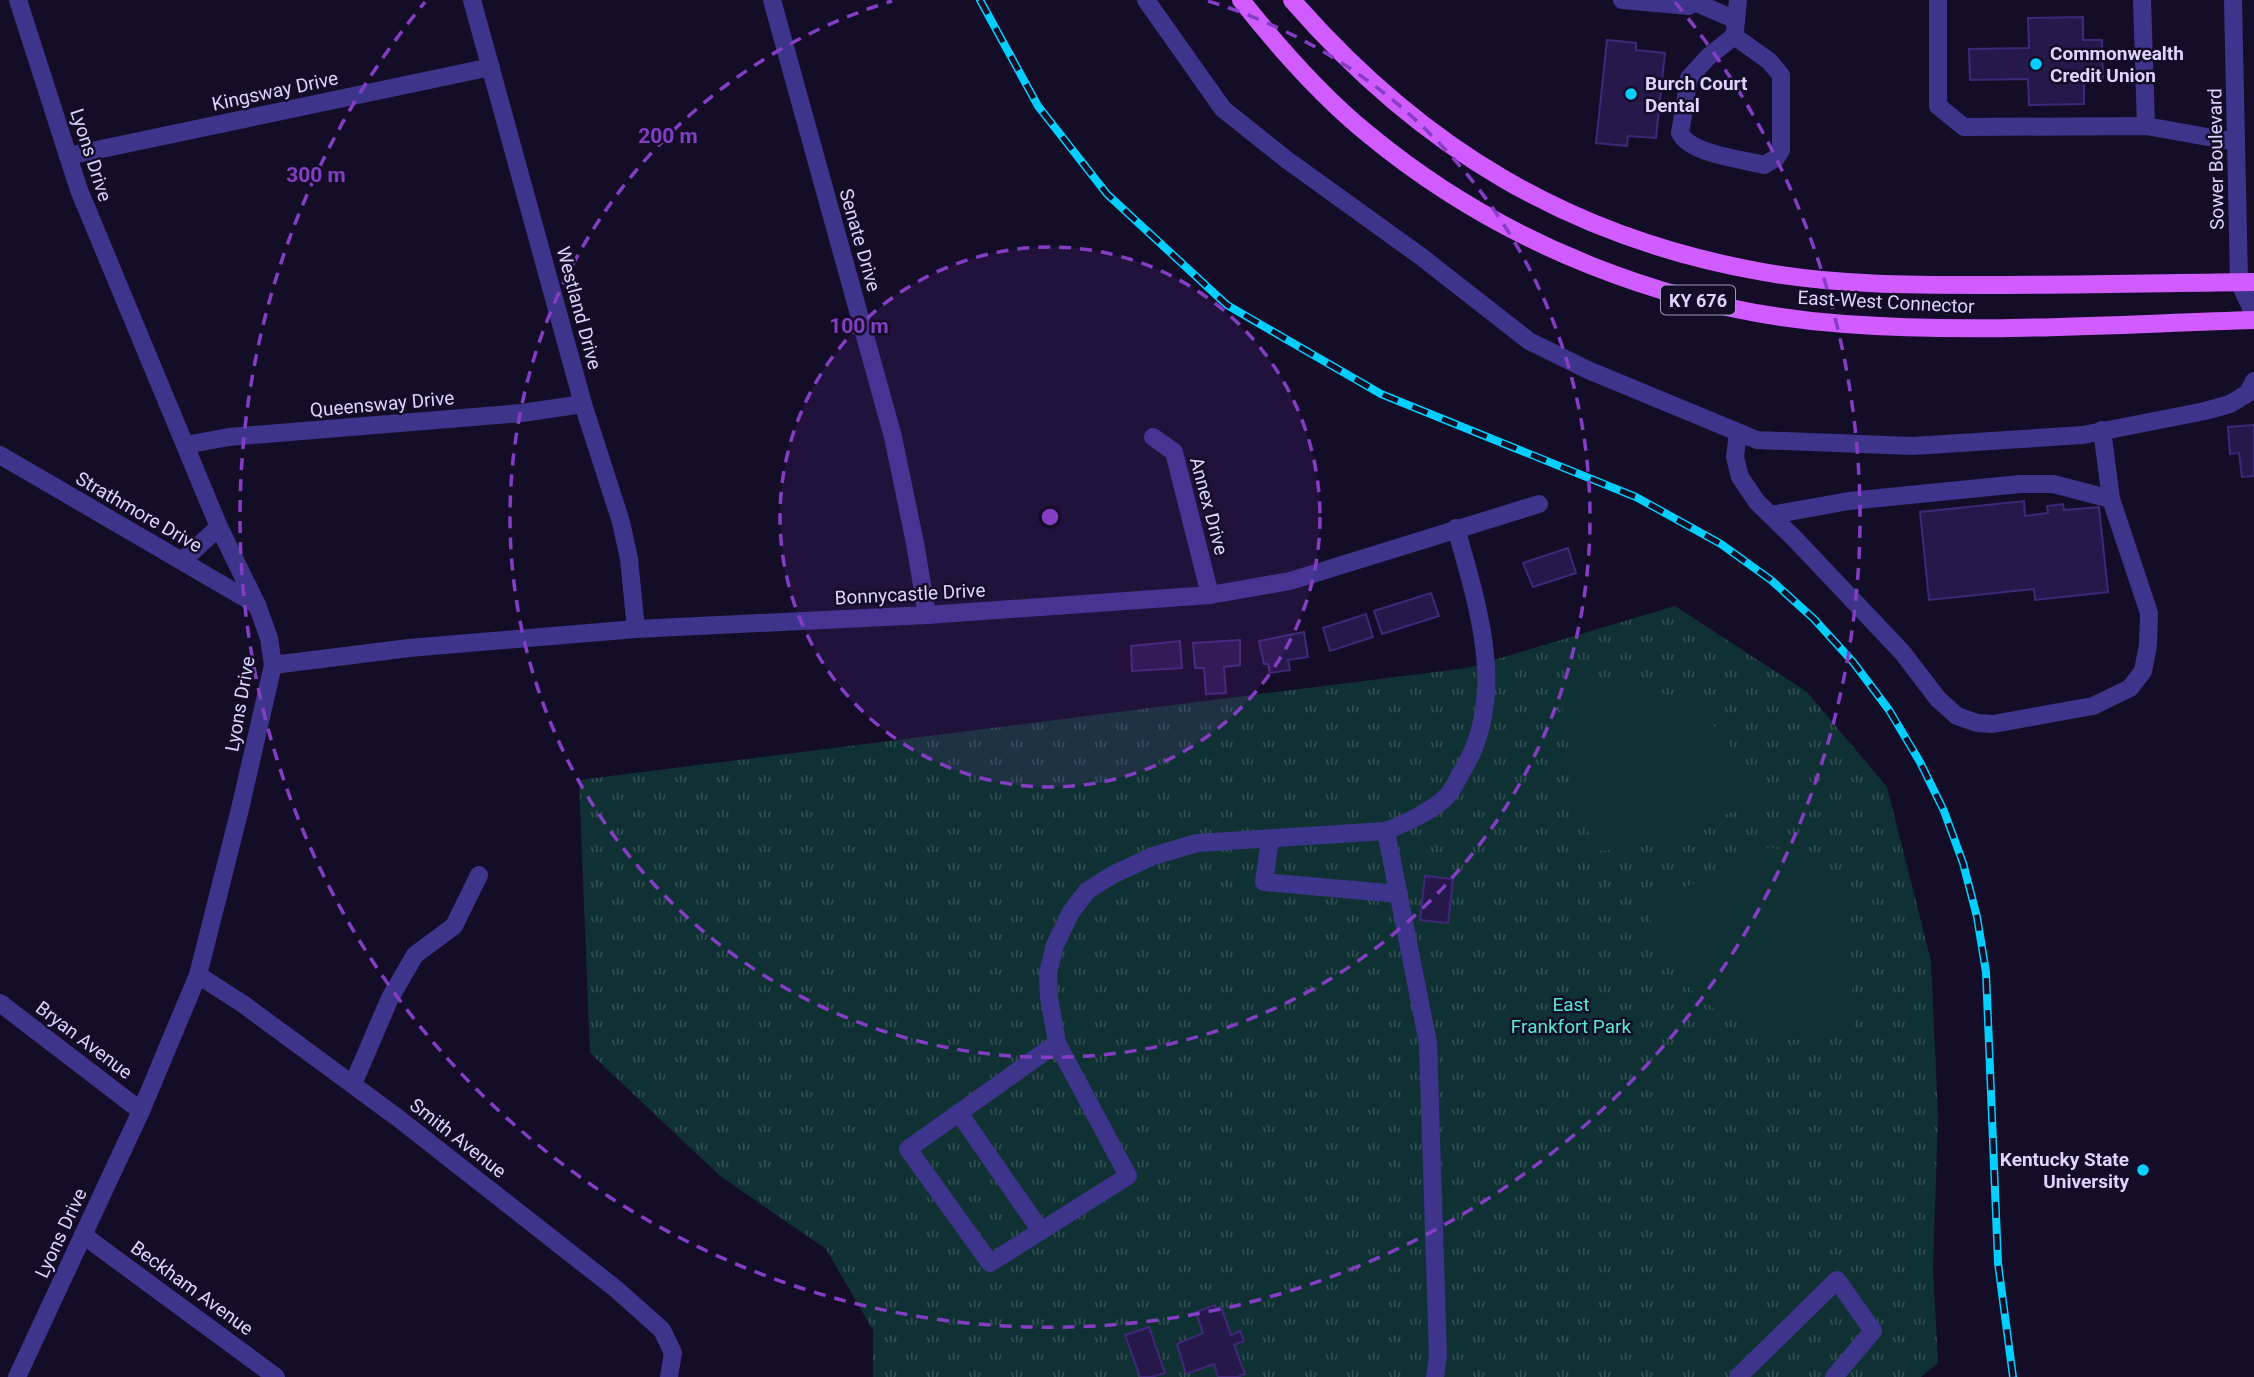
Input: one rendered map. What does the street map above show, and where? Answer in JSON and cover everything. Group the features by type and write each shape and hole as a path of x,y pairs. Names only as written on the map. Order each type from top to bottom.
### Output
{"main road":[{"name":"East-West Connector","path":"1241,0 1277,46 1320,92 1367,134 1418,172 1472,207 1528,238 1649,287 1777,316 1842,324 1975,328 2254,320"},
{"name":"East-West Connector","path":"1292,0 1364,77 1450,146 1546,203 1651,245 1707,261 1764,272 1881,284 2247,282"}],"street":[{"name":"Lyons Drive","path":"17,1377 141,1111 198,975 240,809 272,665 269,638 257,606 219,527 79,190 18,0"},
{"name":"Westland Drive","path":"472,0 583,404 621,522 629,559 636,629"},
{"name":"Senate Drive","path":"772,0 893,437 927,615"},
{"path":"1146,0 1223,109 1529,341 1588,370 1757,440 1913,446 2083,435 2205,411 2230,404 2252,389"},
{"path":"1622,0 1689,6 1690,0 1735,28 1769,61 1781,75 1781,150 1776,158 1764,164 1697,149 1684,141 1680,133 1689,78 1735,28 1738,0"},
{"path":"1938,0 1938,106 1964,127 2146,126 2236,142"},
{"path":"2143,0 2146,126"},
{"name":"Sower Boulevard","path":"2234,0 2236,142 2247,282 2254,314"},
{"name":"Kingsway Drive","path":"68,156 491,68"},
{"name":"Queensway Drive","path":"185,445 229,437 522,413 583,404"},
{"path":"1738,433 1735,457 1740,478 1757,502 1902,652 1938,699 1957,716 1977,723 1993,724 2093,706 2130,688 2143,671 2148,645 2149,613 2110,499 2102,430"},
{"name":"Annex Drive","path":"1153,437 1174,452 1210,595"},
{"name":"Strathmore Drive","path":"0,455 257,606"},
{"path":"1771,515 1849,502 2020,484 2053,484 2110,499"},
{"name":"Bonnycastle Drive","path":"272,665 409,648 636,629 927,615 1210,595 1290,582 1539,504"},
{"path":"182,561 219,527"},
{"path":"1057,1043 908,1149 990,1263 1128,1177 1057,1043 1049,998 1048,973 1055,945 1071,912 1087,891 1112,875 1153,856 1197,844 1386,831 1412,819 1447,796 1469,761 1485,721 1486,656 1481,616 1456,528"},
{"path":"1386,831 1428,1043 1438,1356 1435,1377"},
{"path":"1270,839 1264,882 1399,894"},
{"path":"353,1084 390,998 415,955 454,926 479,875"},
{"name":"Smith Avenue","path":"198,975 243,1004 353,1084 616,1289 662,1330 673,1353 669,1377"},
{"name":"Bryan Avenue","path":"0,1003 141,1111"},
{"path":"959,1113 1041,1231"},
{"name":"Beckham Avenue","path":"83,1235 276,1377"},
{"path":"1738,1377 1837,1280 1872,1331 1834,1377"}],"green space":[{"name":"East Frankfort Park","path":"1675,606 1807,692 1887,787 1931,961 1938,1117 1933,1268 1938,1363 1921,1377 873,1377 873,1330 826,1249 720,1176 590,1053 579,780 1467,668"},
{"path":"1557,680 1636,687 1675,697 1692,706 1706,717 1731,746 1769,798 1637,848 1600,851 1582,821"},
{"path":"1771,847 1817,863 1849,898 1854,1036 1793,1039 1773,1036 1740,1024 1709,1005 1683,981 1655,936 1646,906"}],"building":[{"name":"Commonwealth Credit Union","path":"2083,17 2083,40 2102,40 2103,81 2084,81 2084,104 2029,105 2028,79 1970,80 1969,49 2029,48 2028,18"},
{"name":"Burch Court Dental","path":"1607,40 1636,43 1636,50 1665,53 1656,138 1628,136 1627,146 1596,143"},
{"path":"2254,425 2254,476 2242,477 2239,453 2230,454 2228,427"},
{"path":"2024,501 2025,516 2048,513 2047,506 2063,504 2064,510 2099,507 2108,592 2035,600 2034,589 1929,600 1920,512"},
{"path":"1568,548 1576,573 1533,587 1523,563"},
{"path":"1431,593 1439,616 1382,634 1374,611"},
{"path":"1366,614 1373,637 1330,651 1323,628"},
{"path":"1304,632 1308,657 1288,660 1290,670 1270,673 1268,664 1264,664 1259,641"},
{"path":"1240,640 1240,665 1224,667 1226,693 1206,694 1204,668 1195,668 1193,643"},
{"path":"1180,641 1182,668 1132,671 1131,646"},
{"path":"1425,876 1453,879 1448,923 1420,920"},
{"path":"1215,1305 1216,1309 1221,1307 1231,1335 1240,1331 1244,1341 1234,1345 1245,1374 1240,1377 1218,1377 1214,1364 1186,1374 1177,1344 1203,1333 1196,1312"},
{"path":"1149,1327 1165,1373 1140,1377 1125,1335"}],"railway":[{"path":"980,0 1038,106 1107,194 1227,305 1381,394 1636,497 1721,544 1771,580 1814,619 1853,662 1889,710 1920,762 1944,811 1963,863 1977,917 1986,972 1998,1263 2013,1377"}],"place":[{"name":"Commonwealth Credit Union","path":"2036,64"},
{"name":"Burch Court Dental","path":"1631,94"},
{"name":"Kentucky State University","path":"2143,1170"}]}
